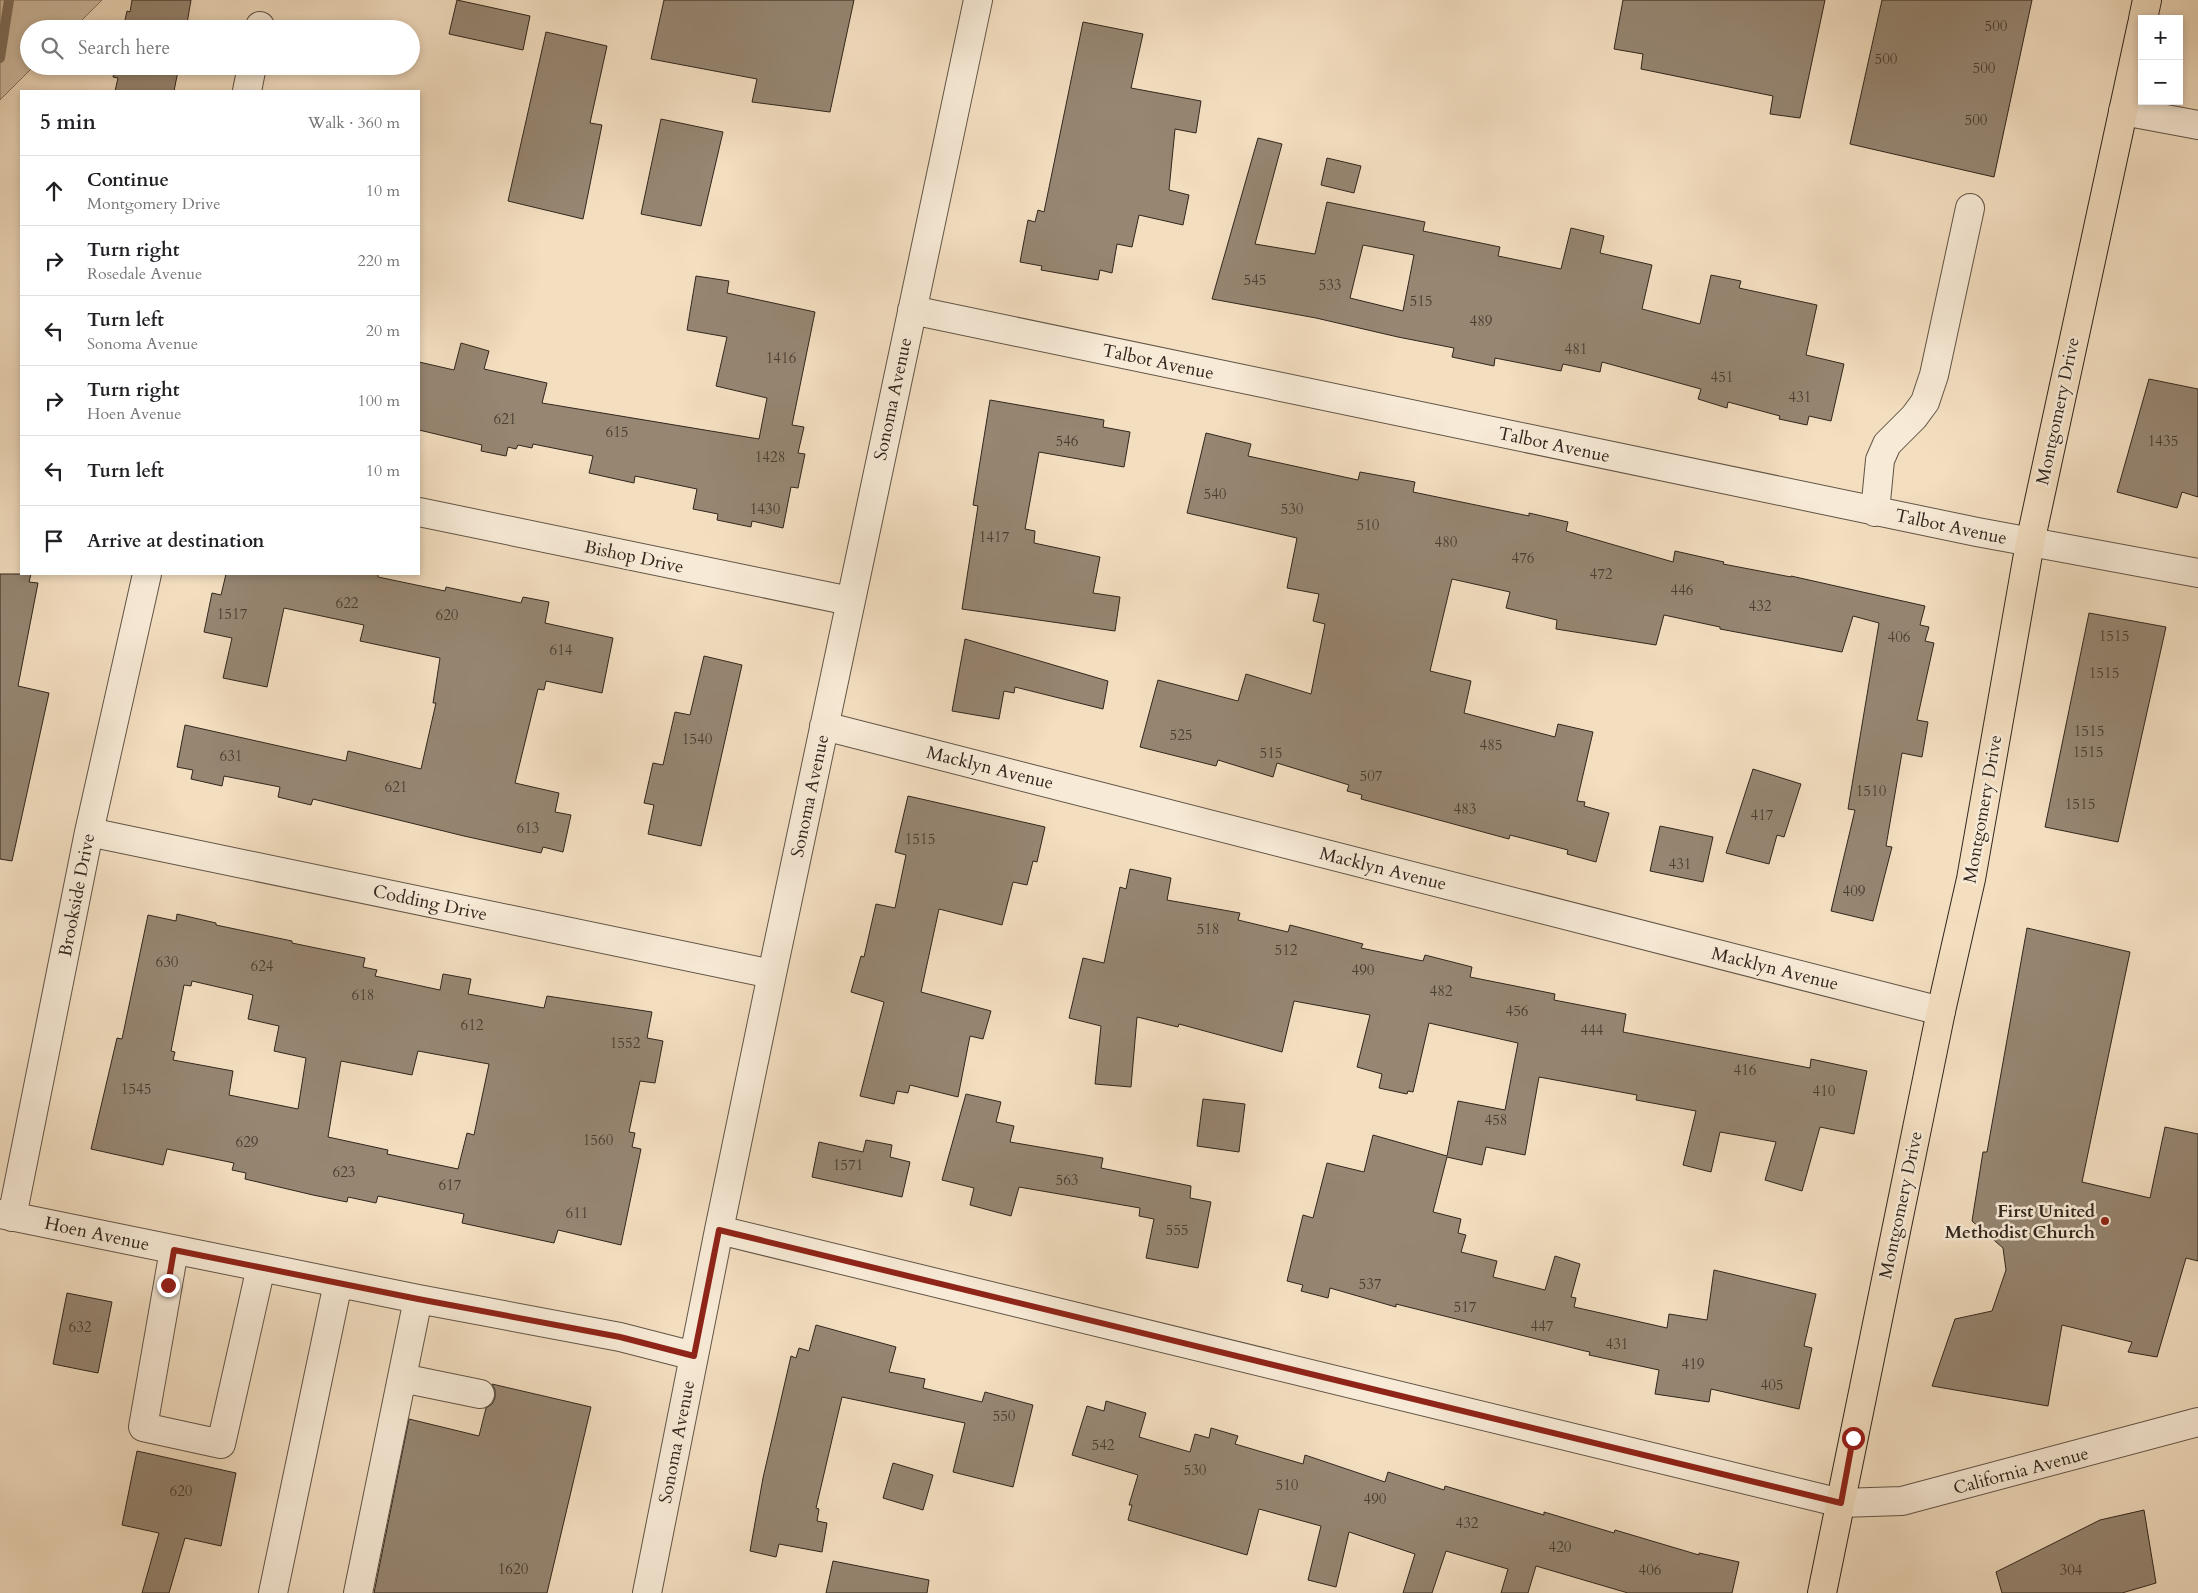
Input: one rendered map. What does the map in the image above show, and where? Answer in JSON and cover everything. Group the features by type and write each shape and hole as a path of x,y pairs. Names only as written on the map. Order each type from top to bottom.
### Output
{"main road":[{"path":"2144,15 2147,0"},
{"name":"Montgomery Drive","path":"1822,1593 1941,1011 1971,879 2030,543 2138,42"}],"street":[{"name":"Sonoma Avenue","path":"647,1593 772,974 978,0"},
{"path":"247,90 250,75"},
{"path":"2123,111 2198,125"},
{"path":"1875,512 1880,460 1887,444 1914,417 1925,402 1934,375 1970,208"},
{"name":"Talbot Avenue","path":"912,310 1875,512 2030,543 2198,573"},
{"name":"Bishop Drive","path":"420,512 850,601"},
{"name":"Brookside Drive","path":"6,1215 147,575"},
{"name":"Macklyn Avenue","path":"824,726 1941,1011"},
{"name":"Codding Drive","path":"89,832 772,974"},
{"name":"Hoen Avenue","path":"6,1215 418,1299 620,1337 694,1356"},
{"name":"California Avenue","path":"719,1230 1841,1503 1902,1501 2198,1422"},
{"path":"174,1250 143,1427 221,1444 261,1267"},
{"path":"273,1593 338,1283"},
{"path":"358,1593 418,1299"},
{"path":"402,1378 480,1394"}],"shaded area":[{"path":"0,0 102,0 82,20 20,20 20,75 25,75 0,100"}],"building":[{"path":"132,0 191,0 188,20 125,20 127,11 130,12"},
{"path":"457,0 530,16 523,50 449,34"},
{"path":"664,0 854,0 830,112 752,102 757,79 651,59"},
{"path":"1623,0 1825,0 1800,118 1770,114 1773,96 1641,69 1643,54 1614,49"},
{"path":"1882,0 2032,0 1994,177 1850,144"},
{"path":"1083,22 1143,34 1131,88 1201,101 1196,133 1175,129 1169,190 1189,195 1183,225 1139,215 1132,247 1117,244 1112,273 1100,270 1098,280 1041,270 1042,266 1020,262 1028,220 1035,222 1038,210 1044,212"},
{"path":"546,32 607,46 590,123 602,125 583,219 508,201"},
{"path":"114,75 177,75 174,90 115,90 118,78 113,77"},
{"path":"661,119 723,132 701,226 641,214"},
{"path":"1258,138 1282,144 1255,244 1315,254 1327,202 1425,222 1423,231 1500,247 1498,256 1561,269 1571,228 1604,236 1600,253 1652,265 1642,309 1700,324 1711,275 1741,281 1739,288 1817,305 1806,355 1844,364 1831,421 1809,416 1807,425 1779,419 1780,416 1728,402 1727,408 1698,399 1701,389 1602,362 1600,372 1563,364 1561,371 1495,358 1494,366 1452,357 1454,348 1316,318 1212,299","holes":["1363,245 1414,255 1403,311 1350,298"]},
{"path":"1327,158 1361,166 1354,193 1321,185"},
{"path":"696,276 729,281 727,293 815,312 792,425 804,427 798,453 805,454 798,488 791,487 783,528 752,521 751,527 717,520 718,514 693,509 697,489 635,476 634,483 589,473 593,456 533,444 532,448 518,445 516,449 508,447 506,456 481,451 482,445 420,430 420,362 454,370 461,343 489,351 484,369 547,383 542,403 759,439 767,398 716,386 727,337 687,330"},
{"path":"2149,379 2198,389 2198,497 2182,492 2177,508 2117,492"},
{"path":"990,400 1104,420 1103,427 1130,432 1124,467 1039,452 1025,529 1035,531 1034,543 1100,557 1093,593 1120,597 1115,631 962,609 978,506 973,505"},
{"path":"1206,433 1251,444 1248,456 1358,480 1360,472 1415,482 1413,492 1529,516 1529,513 1568,522 1566,531 1673,562 1675,551 1724,562 1723,564 1791,576 1925,606 1920,625 1929,627 1925,641 1934,643 1917,720 1928,722 1922,757 1902,753 1886,846 1892,847 1873,921 1831,911 1855,810 1848,809 1879,623 1853,616 1842,652 1720,629 1720,627 1664,615 1656,645 1556,629 1557,620 1506,608 1510,592 1452,579 1430,671 1471,681 1464,713 1555,737 1558,724 1593,732 1577,801 1585,802 1584,806 1609,813 1596,862 1567,854 1568,850 1510,835 1509,839 1361,799 1362,795 1347,791 1349,785 1277,763 1273,777 1218,760 1216,766 1140,747 1158,680 1238,701 1246,674 1311,694 1325,624 1313,621 1319,594 1287,588 1297,538 1187,513"},
{"path":"0,574 20,574 31,575 29,582 38,583 18,686 49,693 12,861 0,859"},
{"path":"226,575 378,575 378,577 445,591 446,587 521,603 523,597 549,602 545,623 613,638 602,693 546,681 544,690 538,689 515,783 559,793 555,812 571,815 563,852 543,847 541,853 313,799 311,805 278,797 280,787 224,776 222,786 191,779 193,770 177,767 185,725 346,761 348,751 421,769 436,703 433,703 440,658 360,641 364,625 284,608 267,687 223,678 232,638 204,632 212,593 221,595"},
{"path":"2089,613 2166,627 2118,842 2045,827"},
{"path":"965,639 1108,681 1103,709 1015,687 1014,693 1004,691 999,719 952,711"},
{"path":"704,656 742,665 701,846 648,834 654,805 644,803 653,763 663,765 675,712 690,715"},
{"path":"1753,769 1801,784 1784,837 1777,835 1769,864 1726,853"},
{"path":"908,796 1045,827 1037,862 1033,861 1027,885 1013,882 1002,925 939,909 921,992 991,1011 983,1039 970,1036 958,1097 910,1085 908,1093 897,1091 894,1104 860,1096 884,1002 851,992 861,956 864,957 876,904 895,908 906,855 895,852"},
{"path":"1660,826 1713,837 1703,882 1650,871"},
{"path":"1130,869 1171,878 1167,900 1240,913 1238,920 1288,932 1290,925 1363,944 1361,948 1423,961 1425,955 1472,967 1470,977 1555,994 1554,1000 1626,1014 1623,1032 1810,1068 1811,1059 1867,1071 1854,1134 1820,1127 1802,1191 1765,1180 1776,1142 1720,1132 1711,1172 1683,1165 1696,1111 1636,1100 1637,1095 1539,1077 1525,1155 1486,1147 1482,1165 1447,1157 1433,1212 1461,1219 1458,1233 1466,1235 1461,1252 1497,1261 1493,1277 1545,1290 1555,1256 1580,1264 1571,1297 1576,1298 1574,1307 1667,1328 1669,1314 1707,1320 1714,1270 1816,1294 1804,1346 1812,1348 1799,1409 1711,1389 1709,1402 1655,1394 1659,1370 1589,1355 1590,1352 1396,1304 1396,1307 1330,1288 1328,1298 1301,1291 1303,1285 1287,1281 1303,1215 1313,1218 1327,1163 1364,1172 1373,1135 1447,1156 1458,1101 1505,1110 1518,1043 1429,1023 1413,1092 1408,1091 1407,1094 1379,1088 1382,1074 1357,1067 1370,1015 1294,1001 1282,1052 1179,1024 1178,1027 1137,1017 1131,1087 1095,1084 1101,1026 1069,1018 1083,958 1104,963 1120,887 1126,889"},
{"path":"177,914 216,923 216,925 292,941 292,943 365,958 363,967 377,970 375,976 440,990 443,974 471,979 468,994 544,1008 547,996 652,1012 647,1038 663,1041 655,1083 640,1081 629,1132 635,1133 632,1147 641,1149 621,1245 558,1230 554,1243 462,1223 464,1214 378,1196 376,1203 348,1197 347,1202 313,1195 245,1179 246,1173 232,1170 234,1163 167,1149 163,1165 91,1149 117,1038 122,1039 148,915 176,921","holes":["192,981 253,995 248,1019 279,1026 274,1051 306,1058 298,1109 229,1095 233,1071 173,1060 175,1052 171,1051 184,985 191,986","418,1051 489,1064 474,1135 467,1133 458,1169 387,1154 388,1150 328,1137 341,1061 412,1075"]},
{"path":"2027,928 2130,952 2082,1182 2150,1198 2165,1127 2198,1134 2198,1261 2186,1258 2157,1357 2128,1352 2132,1342 2062,1325 2048,1406 1932,1386 1955,1319 1992,1311 2006,1270 2003,1248 1972,1221 1983,1152 1987,1152"},
{"path":"966,1094 1001,1102 996,1122 1014,1126 1010,1142 1103,1158 1101,1168 1191,1186 1190,1198 1211,1202 1198,1268 1146,1258 1154,1219 1139,1216 1140,1208 1019,1187 1011,1216 970,1205 974,1188 942,1180"},
{"path":"1203,1099 1245,1104 1239,1152 1197,1146"},
{"path":"866,1140 892,1145 890,1157 910,1162 902,1197 812,1177 819,1142 863,1152"},
{"path":"67,1293 112,1302 98,1373 53,1364"},
{"path":"816,1325 896,1347 889,1372 925,1379 923,1388 982,1402 985,1392 1033,1405 1013,1487 953,1472 965,1423 842,1397 816,1508 819,1509 817,1521 827,1523 822,1552 779,1544 776,1557 750,1551 763,1478 791,1356 796,1358 799,1348 809,1351"},
{"path":"492,1384 591,1407 547,1593 374,1593 409,1419 479,1436 486,1408 492,1404 495,1398 495,1390"},
{"path":"1106,1401 1146,1413 1139,1437 1190,1452 1195,1434 1209,1438 1211,1428 1238,1436 1235,1444 1303,1464 1305,1455 1385,1482 1388,1472 1444,1490 1445,1486 1544,1515 1544,1512 1614,1533 1615,1530 1699,1555 1699,1553 1739,1562 1732,1593 1628,1593 1536,1566 1528,1593 1501,1593 1508,1569 1446,1551 1432,1593 1403,1593 1415,1554 1349,1532 1336,1587 1308,1580 1321,1526 1259,1509 1247,1555 1128,1520 1132,1505 1129,1505 1138,1475 1072,1455 1087,1406 1104,1411"},
{"path":"137,1451 236,1473 221,1546 185,1538 169,1593 142,1593 159,1533 122,1525"},
{"path":"893,1463 933,1475 923,1510 883,1498"},
{"path":"2144,1510 2156,1583 2122,1593 2002,1593 1996,1572 2100,1520"},
{"path":"833,1561 929,1580 927,1593 826,1593"}],"waterway":[{"path":"0,58 9,0"}],"place":[{"name":"First United Methodist Church","path":"2105,1221"}],"route":[{"path":"168,1285 174,1250 620,1337 694,1356 719,1230 1841,1503 1853,1438"}]}
